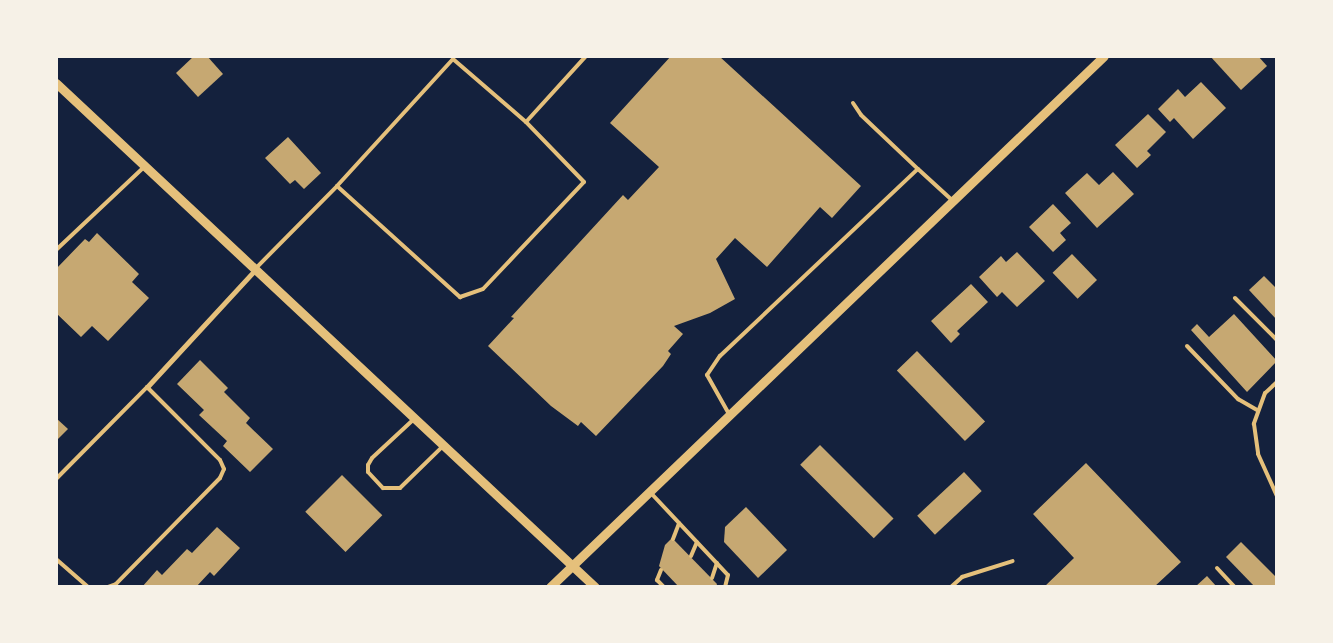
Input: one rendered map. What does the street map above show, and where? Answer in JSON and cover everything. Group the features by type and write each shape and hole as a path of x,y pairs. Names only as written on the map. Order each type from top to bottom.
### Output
{"street":[{"path":"550,587 1104,56"},
{"path":"56,84 416,417 596,587"},
{"path":"147,387 255,270"}],"lane":[{"path":"526,122 586,56"},
{"path":"255,270 337,186 453,59 526,122 584,182 484,289 460,297 337,186"},
{"path":"853,103 862,115 953,201"},
{"path":"56,250 145,166"},
{"path":"729,414 707,375 720,356 918,169"},
{"path":"1236,298 1277,340"},
{"path":"1186,346 1238,399 1257,410"},
{"path":"1277,382 1265,393 1257,410 1254,424 1258,454 1277,496"},
{"path":"56,479 147,387 220,460 224,469 220,478 116,584 108,587"},
{"path":"416,417 372,458 368,465 368,472 384,488 400,488 444,444"},
{"path":"649,491 728,575 725,587"},
{"path":"673,539 679,523"},
{"path":"691,556 697,542"},
{"path":"56,559 88,587"},
{"path":"951,587 962,577 1012,561"},
{"path":"712,578 717,563"},
{"path":"1218,568 1235,587"},
{"path":"661,570 657,580 664,587"}],"building":[{"path":"194,56 207,56 223,74 198,97 176,73"},
{"path":"671,56 719,56 861,186 832,218 820,207 767,267 735,238 716,259 735,299 710,313 674,326 683,334 668,351 671,354 663,366 596,436 581,422 578,426 551,406 488,346 514,318 511,317 623,195 628,200 659,167 610,123"},
{"path":"1210,56 1258,56 1267,66 1241,90"},
{"path":"1201,82 1226,108 1193,139 1174,118 1170,122 1158,109 1178,89 1185,97"},
{"path":"1148,114 1166,132 1147,151 1151,155 1137,168 1115,145"},
{"path":"288,137 321,173 304,189 295,180 290,184 265,158"},
{"path":"1113,172 1134,194 1097,228 1065,193 1087,173 1099,185"},
{"path":"1053,204 1071,223 1060,233 1066,240 1053,252 1029,227"},
{"path":"97,233 139,274 132,282 149,298 108,341 92,326 81,337 56,313 56,269 85,239 89,242"},
{"path":"1017,252 1045,281 1017,307 1002,292 997,297 979,277 1001,256 1006,262"},
{"path":"1072,254 1097,280 1078,299 1053,273"},
{"path":"1264,276 1277,289 1277,320 1249,290"},
{"path":"971,284 988,302 957,331 960,334 951,343 931,321"},
{"path":"1234,314 1277,361 1247,392 1191,330 1197,324 1209,337"},
{"path":"917,351 985,421 965,441 897,370"},
{"path":"200,360 228,388 224,392 250,418 246,423 273,449 250,472 223,446 227,441 199,415 204,410 177,384"},
{"path":"56,418 68,429 56,441"},
{"path":"820,445 894,519 874,538 800,465"},
{"path":"1086,463 1181,562 1154,587 1044,587 1074,558 1033,514"},
{"path":"964,472 982,491 935,535 917,516"},
{"path":"342,475 382,515 346,552 305,512"},
{"path":"746,507 787,550 758,578 724,542 725,527"},
{"path":"217,527 240,548 214,576 210,572 196,587 142,587 157,570 162,575 187,549 192,553"},
{"path":"672,538 717,584 716,587 679,587 659,566 665,545"},
{"path":"1241,542 1277,578 1277,587 1255,587 1226,557"},
{"path":"1207,576 1217,587 1195,587"}]}
